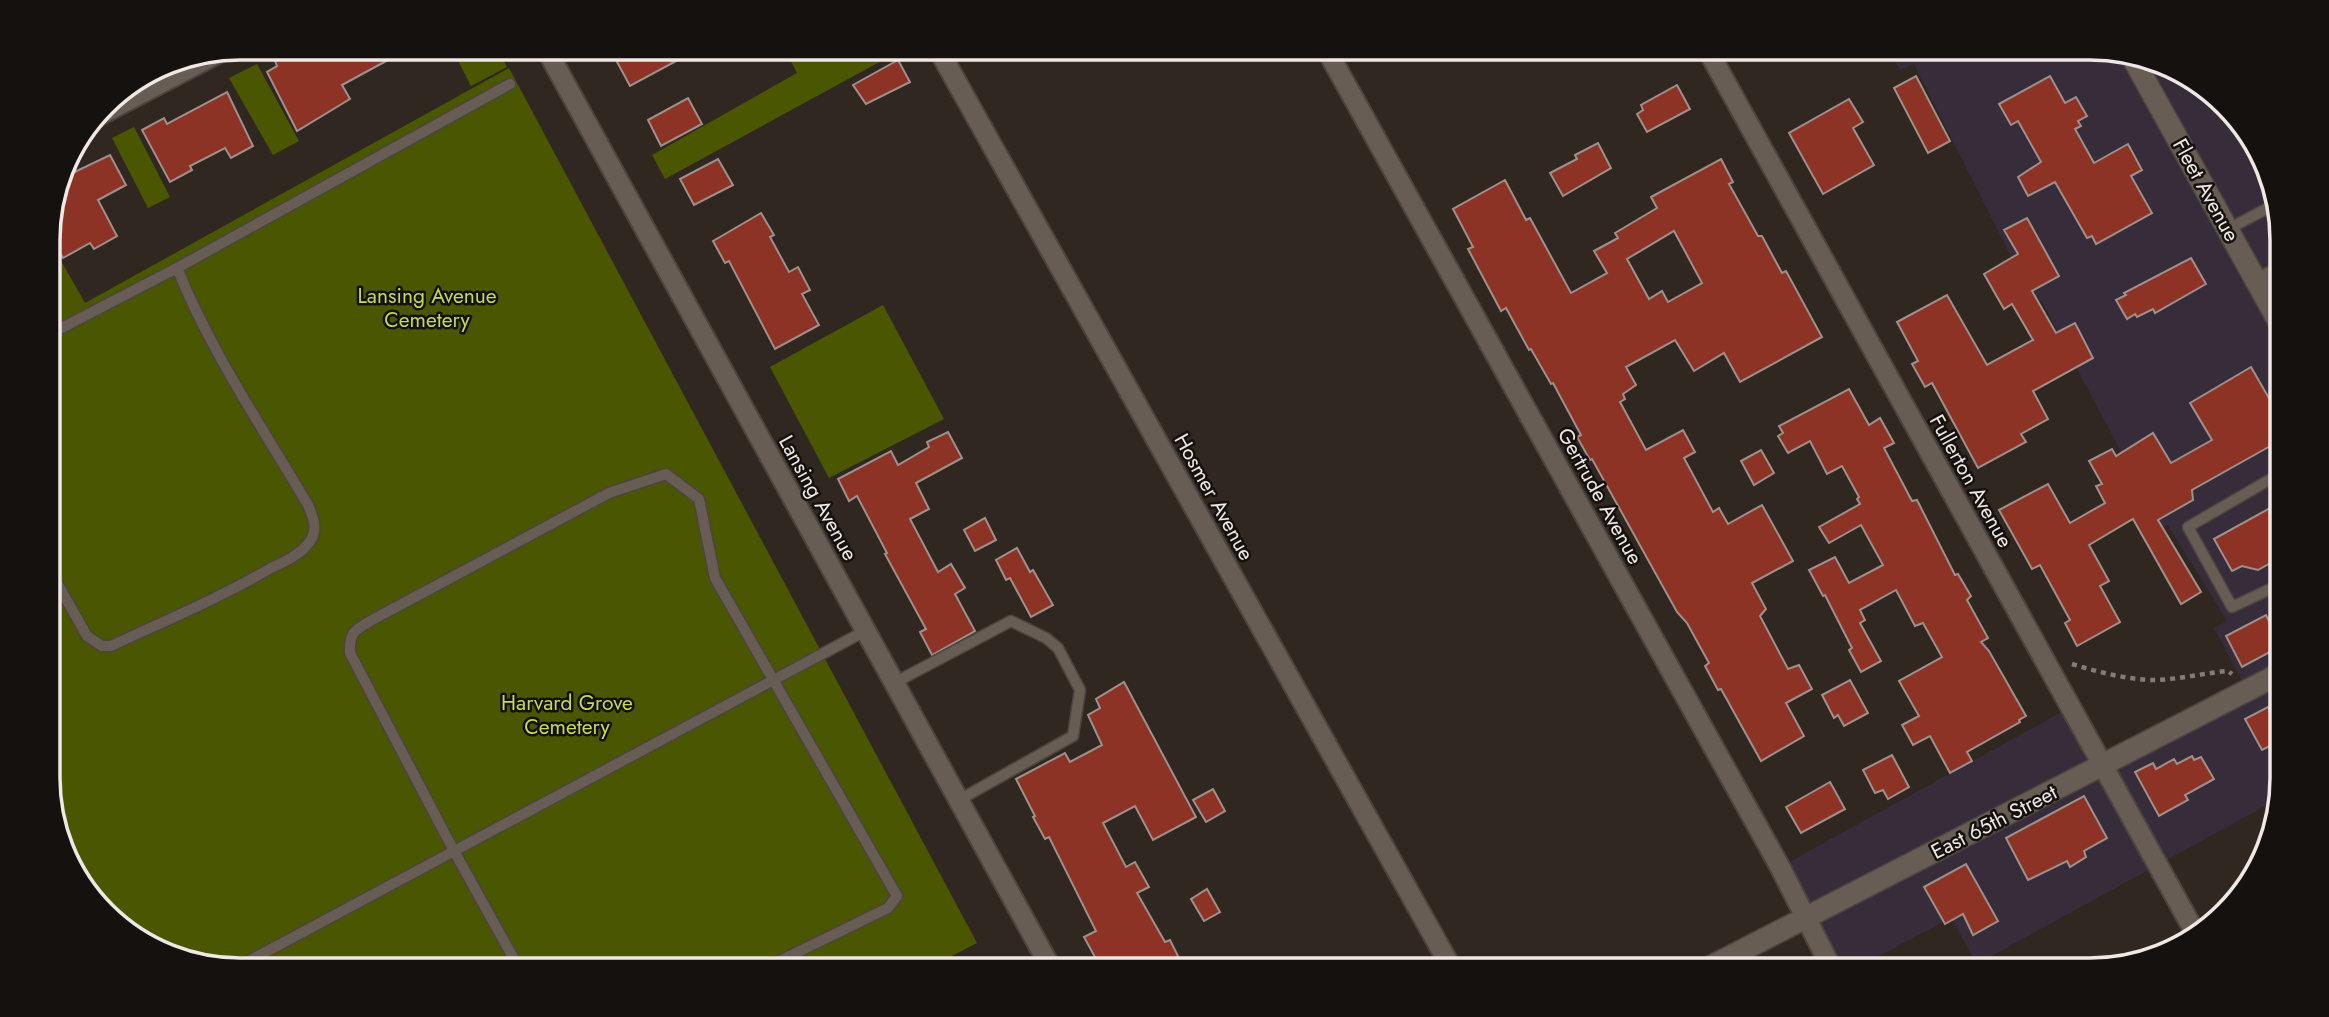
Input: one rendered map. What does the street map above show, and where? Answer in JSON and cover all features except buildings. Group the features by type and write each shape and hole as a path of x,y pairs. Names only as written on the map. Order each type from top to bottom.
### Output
{"street":[{"name":"Lansing Avenue","path":"552,60 1045,958"},
{"name":"Hosmer Avenue","path":"944,60 1444,957"},
{"name":"Gertrude Avenue","path":"1332,60 1807,918 1826,957"},
{"name":"Fullerton Avenue","path":"1713,60 2191,926"},
{"path":"124,102 191,66"},
{"name":"Fleet Avenue","path":"2138,67 2270,305"},
{"path":"2258,283 2270,276"},
{"name":"East 65th Street","path":"1731,957 2270,679"}],"lane":[{"path":"60,329 177,268 510,84"},
{"path":"2228,229 2266,209"},
{"path":"60,588 87,636 102,646 111,646 242,585 297,554 312,537 315,529 314,518 308,505 230,377 177,268"},
{"path":"513,958 350,653 349,639 356,630 372,620 609,493 666,474 699,499 715,579 897,896 888,908 786,958"},
{"path":"2270,480 2189,527 2232,607 2270,589"},
{"path":"894,684 1011,621 1046,638 1058,648 1080,690 1073,736 958,800"},
{"path":"255,958 865,631"}],"path":[{"path":"2071,664 2101,673 2153,680 2228,671 2234,676"}],"shaded area":[{"path":"1895,60 2090,60 2125,63 2159,73 2199,97 2217,112 2232,130 2256,170 2268,216 2270,778 2267,805 1990,957 1973,957 1951,918 1877,957 1826,957 1780,867 2071,707 2103,766 2247,690 2214,628 2227,621 2168,525 2161,528 2041,300 2037,302 2015,265 1914,64 1900,70"}],"green space":[{"path":"458,60 503,60 507,67 471,86"},
{"path":"790,60 883,60 665,179 652,155 797,73"},
{"path":"257,64 299,141 273,155 229,78"},
{"name":"Harvard Grove Cemetery","path":"509,68 977,943 949,958 239,958 204,954 170,944 130,920 112,905 84,868 73,847 61,801 60,259 85,303"},
{"path":"134,127 170,197 148,208 112,138"},
{"path":"883,305 944,419 829,478 770,367"}],"park label":[{"name":"Lansing Avenue Cemetery","path":"427,308"}]}
